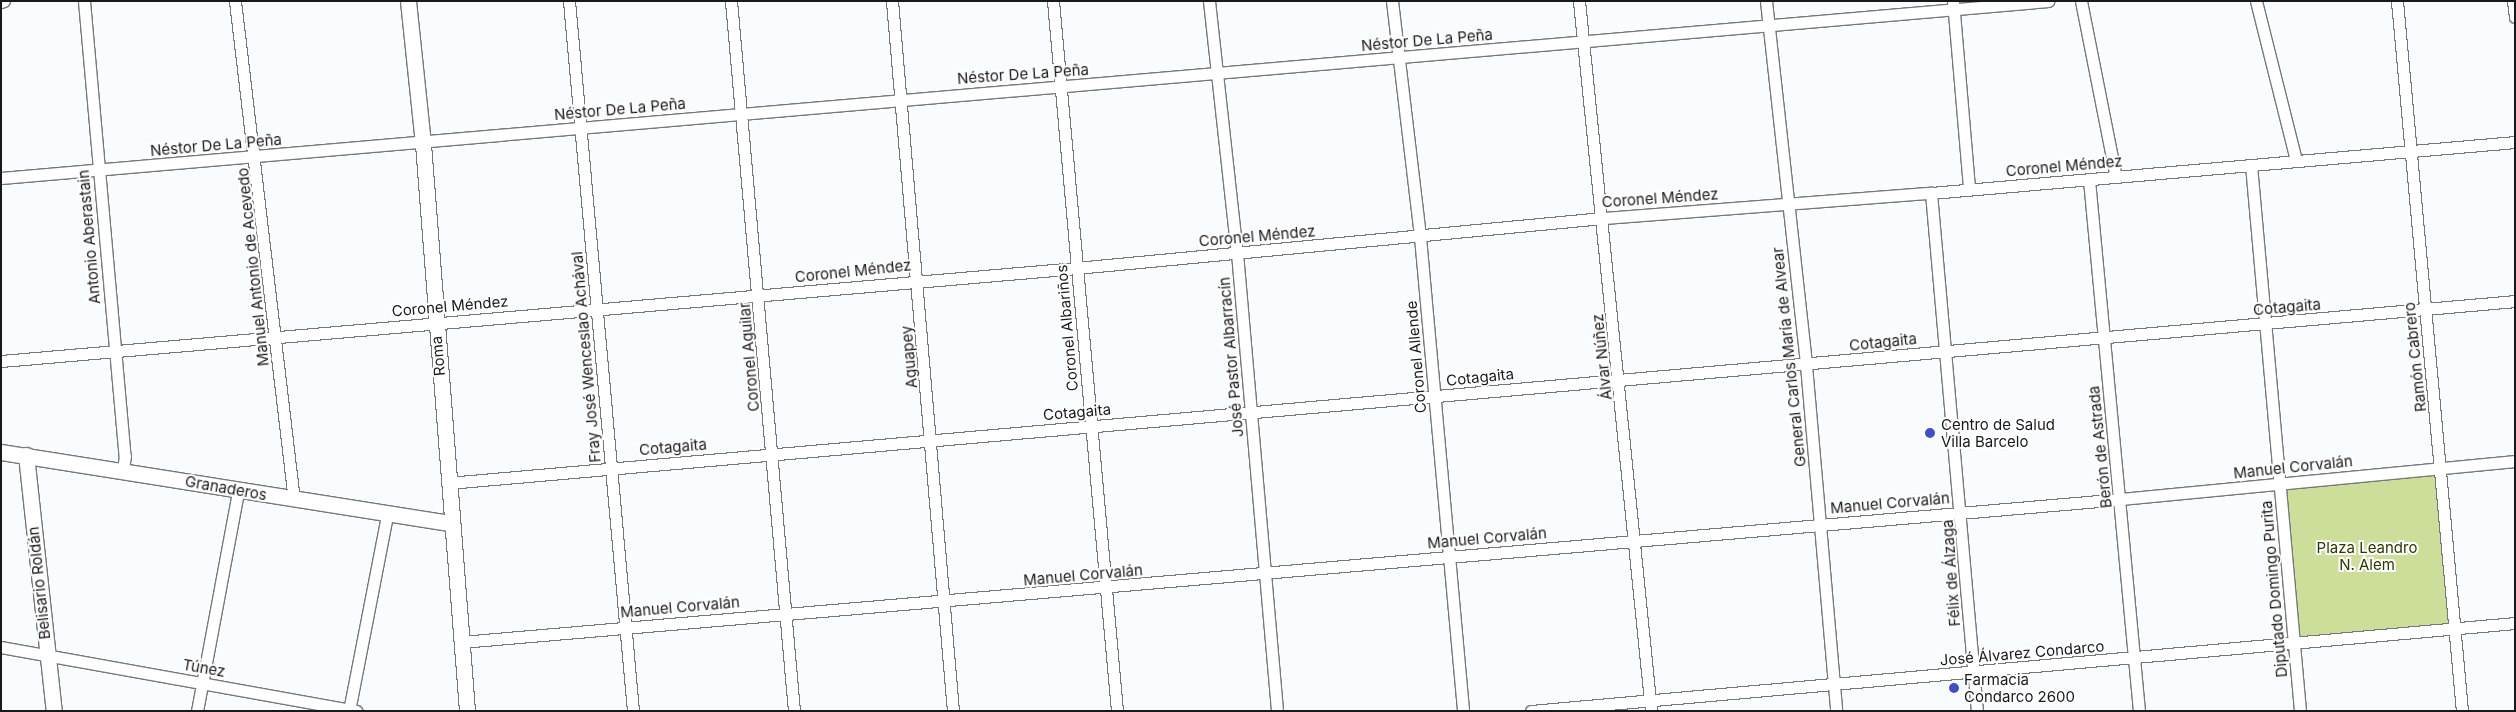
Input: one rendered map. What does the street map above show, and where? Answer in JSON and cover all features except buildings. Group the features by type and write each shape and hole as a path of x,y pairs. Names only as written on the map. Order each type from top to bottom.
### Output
{"street":[{"name":"Antonio Aberastain","path":"84,1 123,469"},
{"name":"Manuel Antonio de Acevedo","path":"235,1 255,157 294,500"},
{"name":"Roma","path":"408,1 423,144 435,322 467,711"},
{"name":"Fray José Wenceslao Achával","path":"569,1 633,711"},
{"name":"Coronel Aguilar","path":"731,1 794,711"},
{"name":"Aguapey","path":"892,1 953,711"},
{"name":"Coronel Albariños","path":"1053,1 1117,711"},
{"name":"José Pastor Albarracín","path":"1208,1 1237,253 1276,711"},
{"name":"Coronel Allende","path":"1392,1 1420,236 1463,711"},
{"name":"Álvar Núñez","path":"1579,1 1604,218 1651,706"},
{"name":"General Carlos María de Alvear","path":"1766,1 1806,364 1836,711"},
{"name":"Néstor De La Peña","path":"1,178 423,144 581,127 900,99 1769,27 1953,6 2048,1"},
{"path":"2081,1 2116,176"},
{"path":"2256,1 2296,160"},
{"name":"Ramón Cabrero","path":"2397,1 2462,711"},
{"path":"2513,1 2515,17"},
{"path":"1953,6 1969,188"},
{"name":"Coronel Méndez","path":"1,361 435,322 596,310 917,280 1076,268 1604,218 2089,180 2116,176 2515,142"},
{"name":"Diputado Domingo Purita","path":"2252,165 2264,324 2300,711"},
{"name":"Berón de Astrada","path":"2089,180 2121,499 2139,711"},
{"name":"Félix de Álzaga","path":"1931,193 1961,511 1977,711"},
{"name":"Cotagaita","path":"448,483 1091,425 1251,413 1619,379 2515,302"},
{"name":"Granaderos","path":"1,452 123,469 238,491 451,524"},
{"name":"Belisario Roldán","path":"26,455 54,711"},
{"name":"Manuel Corvalán","path":"461,642 786,613 1105,588 1265,572 1820,525 1961,511 2121,499 2515,461"},
{"path":"197,711 238,491"},
{"path":"352,710 388,514"},
{"name":"José Álvarez Condarco","path":"1531,711 1651,706 1973,672 2134,659 2294,642 2454,630 2515,623"},
{"name":"Túnez","path":"1,647 352,710"}],"green space":[{"name":"Plaza Leandro N. Alem","path":"2441,469 2455,630 2294,645 2280,483"}],"place":[{"name":"Centro de Salud Villa Barcelo","path":"1930,433"},
{"name":"Farmacia Condarco 2600","path":"1954,688"}]}
